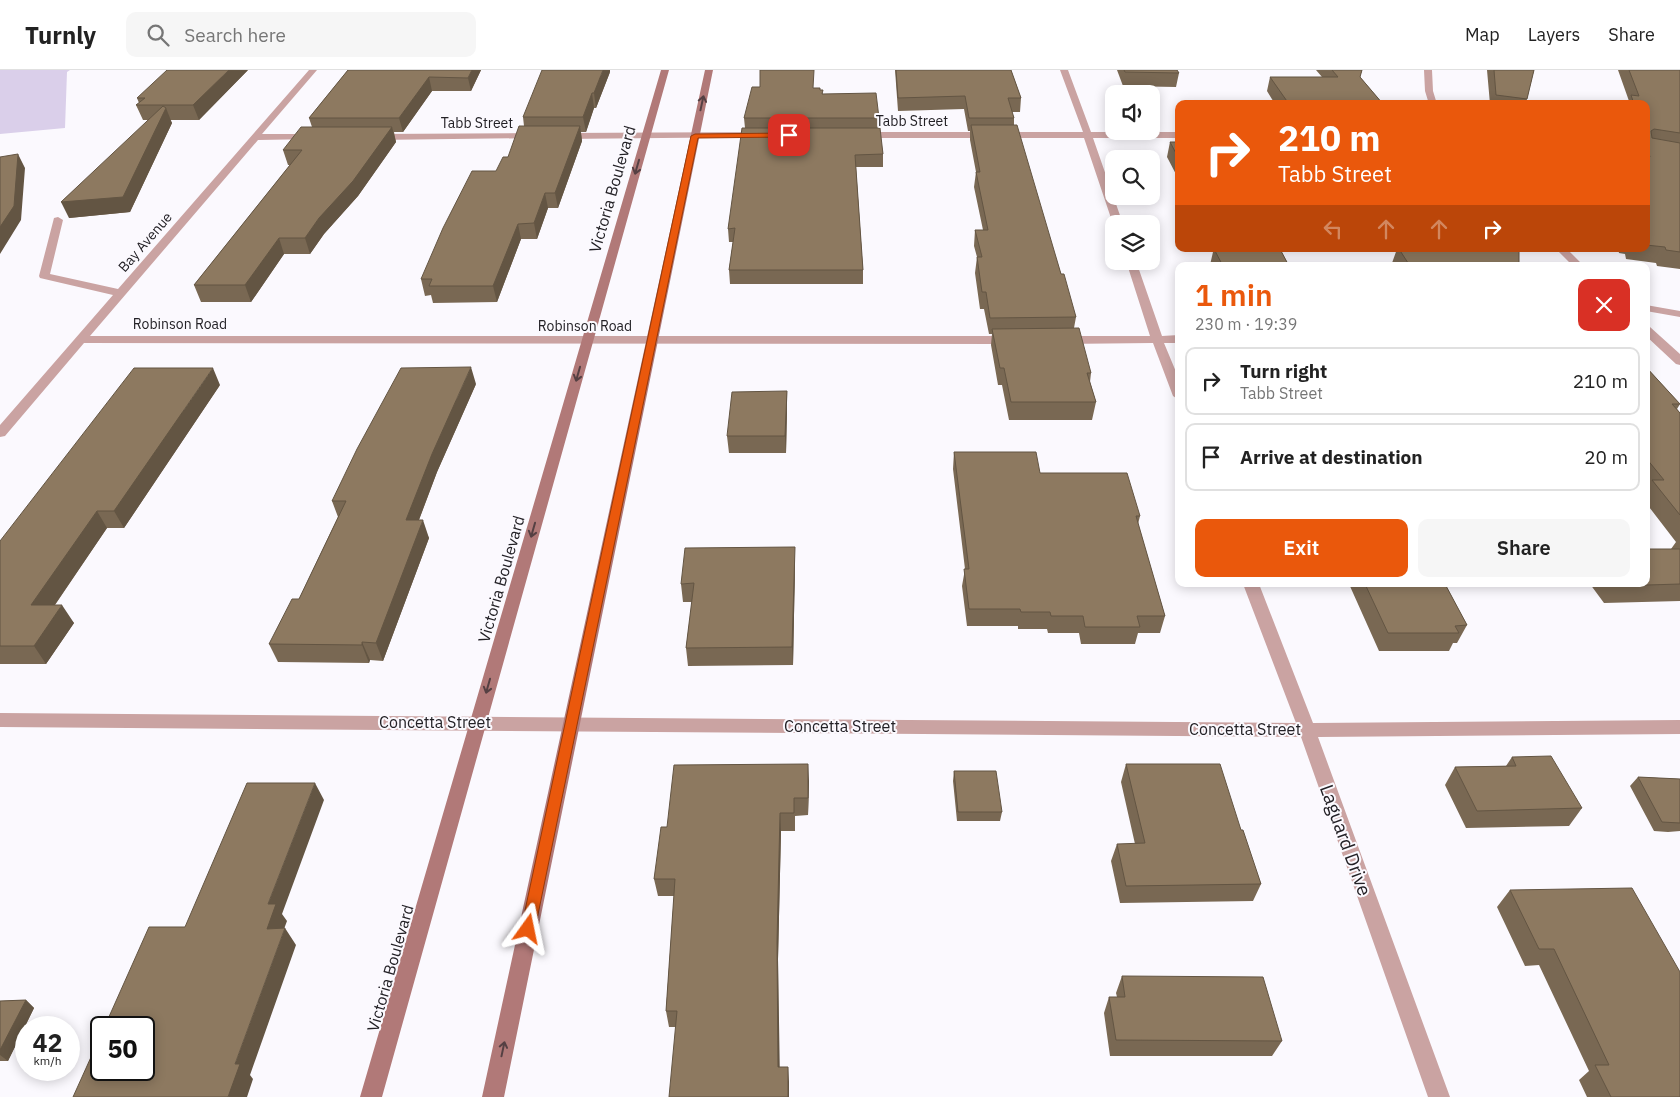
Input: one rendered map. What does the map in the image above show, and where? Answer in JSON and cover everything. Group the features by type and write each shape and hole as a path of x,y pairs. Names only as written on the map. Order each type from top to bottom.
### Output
{"main road":[{"name":"Victoria Boulevard","path":"371,1097 665,70"},
{"path":"493,1097 709,70"}],"street":[{"name":"Bay Avenue","path":"0,433 313,70"},
{"path":"1064,70 1115,215"},
{"path":"1428,70 1429,92 1432,100"},
{"name":"Tabb Street","path":"363,137 769,135"},
{"name":"Tabb Street","path":"849,135 1175,135"},
{"path":"255,138 324,137"},
{"path":"58,220 44,276 120,293"},
{"path":"1564,252 1576,262"},
{"path":"1134,270 1175,386"},
{"path":"1650,309 1680,314"},
{"name":"Robinson Road","path":"81,339 1027,340"},
{"path":"1047,340 1175,339"},
{"path":"1652,340 1680,361"},
{"name":"Laguard Drive","path":"1252,587 1439,1097"},
{"name":"Concetta Street","path":"0,720 478,722 1306,730 1680,726"}],"shaded area":[{"path":"0,70 70,70 67,72 65,128 0,134"}],"building":[{"path":"167,70 229,70 193,105 136,105 145,98 137,98"},
{"path":"348,70 472,70 468,78 429,77 399,118 309,118"},
{"path":"542,70 603,70 583,117 523,117"},
{"path":"760,70 814,70 813,88 823,90 822,94 876,93 879,118 744,118 752,87 760,87"},
{"path":"896,70 1011,70 1021,98 1008,98 1014,118 969,118 965,96 898,98"},
{"path":"1124,70 1177,70 1179,73 1125,72"},
{"path":"1332,70 1362,70 1360,77 1380,100 1286,100 1270,77 1338,77"},
{"path":"1494,70 1534,70 1527,99 1496,95"},
{"path":"1629,70 1680,70 1680,133 1654,129 1651,131 1652,138 1680,143 1680,252 1666,250 1665,247 1650,245 1650,100 1633,100 1631,95 1639,96"},
{"path":"163,106 166,108 123,197 61,202"},
{"path":"971,125 1017,125 1061,274 1064,274 1076,317 990,318 986,292 982,292 977,257 982,257 975,230 988,230 976,172 980,172"},
{"path":"519,126 580,126 555,193 545,193 534,223 518,224 493,286 429,286 432,279 421,279 443,228 472,171 496,171 503,157 508,157"},
{"path":"301,127 392,127 353,181 319,218 305,238 279,238 245,285 194,285 302,150 283,150"},
{"path":"742,128 880,128 883,154 855,155 863,270 729,270 735,228 728,229"},
{"path":"1170,142 1175,142 1175,151"},
{"path":"18,154 14,206 0,227 0,157"},
{"path":"1216,252 1282,252 1287,262 1221,262"},
{"path":"1401,252 1519,252 1519,262 1407,262"},
{"path":"1079,328 1091,373 1087,373 1096,402 1011,402 1004,368 1000,368 992,329"},
{"path":"471,367 432,454 406,520 423,520 376,643 362,642 362,645 269,644 292,599 299,599 346,501 332,501 357,449 401,368"},
{"path":"134,368 213,368 114,511 97,511 31,605 62,605 34,646 0,646 0,541"},
{"path":"1650,371 1680,404 1672,404 1680,413 1680,515 1652,480 1664,480 1650,463"},
{"path":"787,391 785,436 727,436 732,392"},
{"path":"954,452 1036,452 1040,473 1127,473 1140,516 1136,516 1165,616 1137,616 1140,627 1085,627 1083,616 1051,616 1050,612 1021,612 1020,609 969,609 964,569 969,569"},
{"path":"795,547 792,647 686,648 694,583 681,584 685,548"},
{"path":"1650,549 1680,549 1680,584 1650,585"},
{"path":"1366,587 1447,587 1467,625 1455,626 1459,633 1388,633"},
{"path":"1551,756 1582,808 1477,811 1455,767 1516,766 1512,757"},
{"path":"808,764 808,798 794,798 794,813 780,813 777,942 778,1067 788,1067 788,1097 669,1097 677,1011 666,1011 675,879 654,879 661,827 667,827 674,765"},
{"path":"1126,764 1220,764 1261,884 1126,886 1117,844 1145,843"},
{"path":"954,771 996,771 1002,812 958,812"},
{"path":"1638,777 1680,779 1680,823 1662,822"},
{"path":"247,783 315,783 268,904 276,904 267,929 285,928 235,1064 240,1064 228,1097 73,1097 90,1059 90,1081 155,1081 155,1016 109,1016 149,927 185,927"},
{"path":"1632,888 1680,972 1680,1097 1611,1097 1595,1065 1609,1065 1554,949 1539,949 1510,890"},
{"path":"1122,976 1263,977 1282,1041 1116,1040 1109,997 1125,997"},
{"path":"26,1000 18,1016 15,1016 15,1021 0,1050 0,1001"}],"route":[{"path":"528,929 695,136 789,135"}]}
